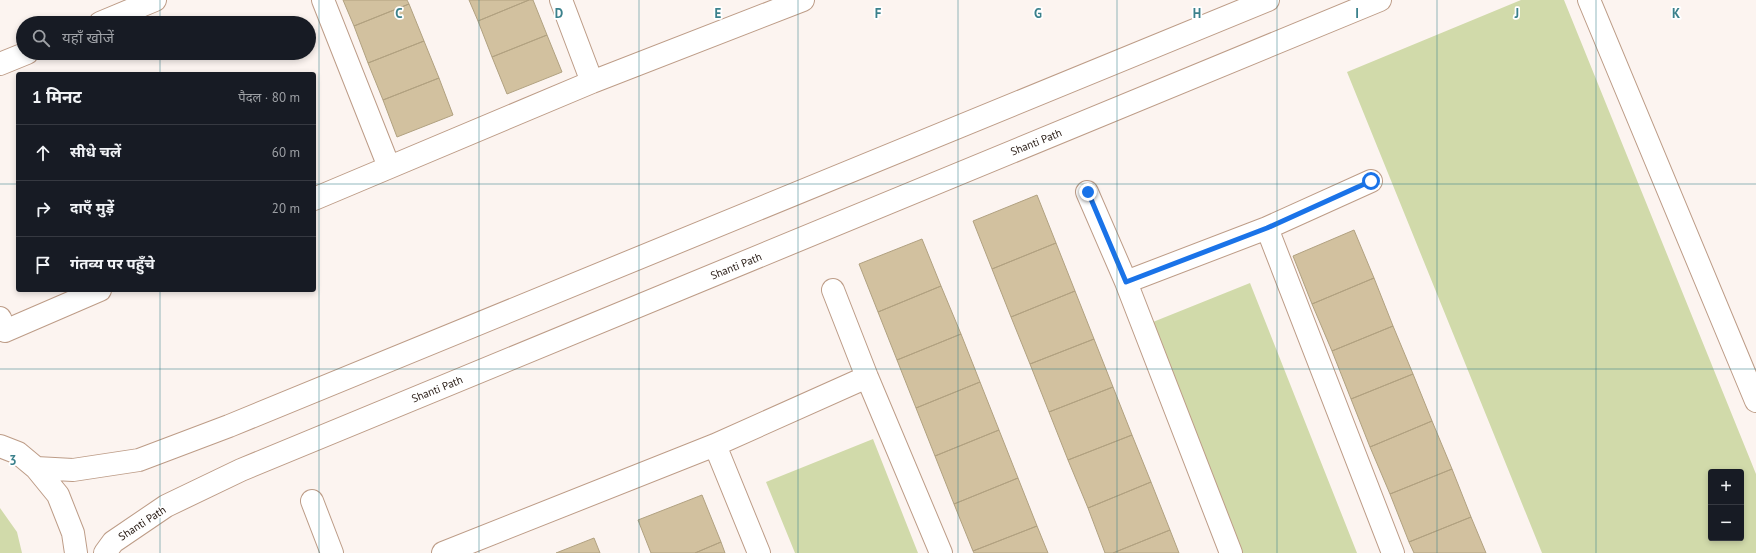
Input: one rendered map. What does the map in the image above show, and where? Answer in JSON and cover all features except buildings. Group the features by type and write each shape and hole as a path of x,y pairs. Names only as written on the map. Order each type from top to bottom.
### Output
{"street":[{"path":"117,16 156,0"},
{"path":"323,0 389,167"},
{"path":"561,0 592,82"},
{"path":"316,198 592,82 803,0"},
{"path":"36,468 73,470 139,460 221,428 1268,0"},
{"name":"Shanti Path","path":"105,553 113,542 166,506 241,470 1380,0"},
{"path":"1589,0 1756,401"},
{"path":"0,64 16,57"},
{"path":"1126,282 1267,228 1371,181"},
{"path":"1088,192 1126,282 1231,553"},
{"path":"1267,228 1393,553"},
{"path":"833,290 867,377 941,553"},
{"path":"0,318 5,330 95,292"},
{"path":"443,553 489,545 867,377"},
{"path":"715,445 759,553"},
{"path":"0,446 18,453 36,468 58,496 73,533 76,553"},
{"path":"312,501 332,553"}],"green space":[{"path":"1521,0 1564,0 1756,474 1756,553 1542,553 1347,72"},
{"path":"1250,283 1357,553 1233,553 1143,326"},
{"path":"873,439 918,553 795,553 766,482"},
{"path":"0,508 17,532 22,553 0,553"}],"route":[{"path":"1088,192 1126,282 1267,228 1371,181"}]}
